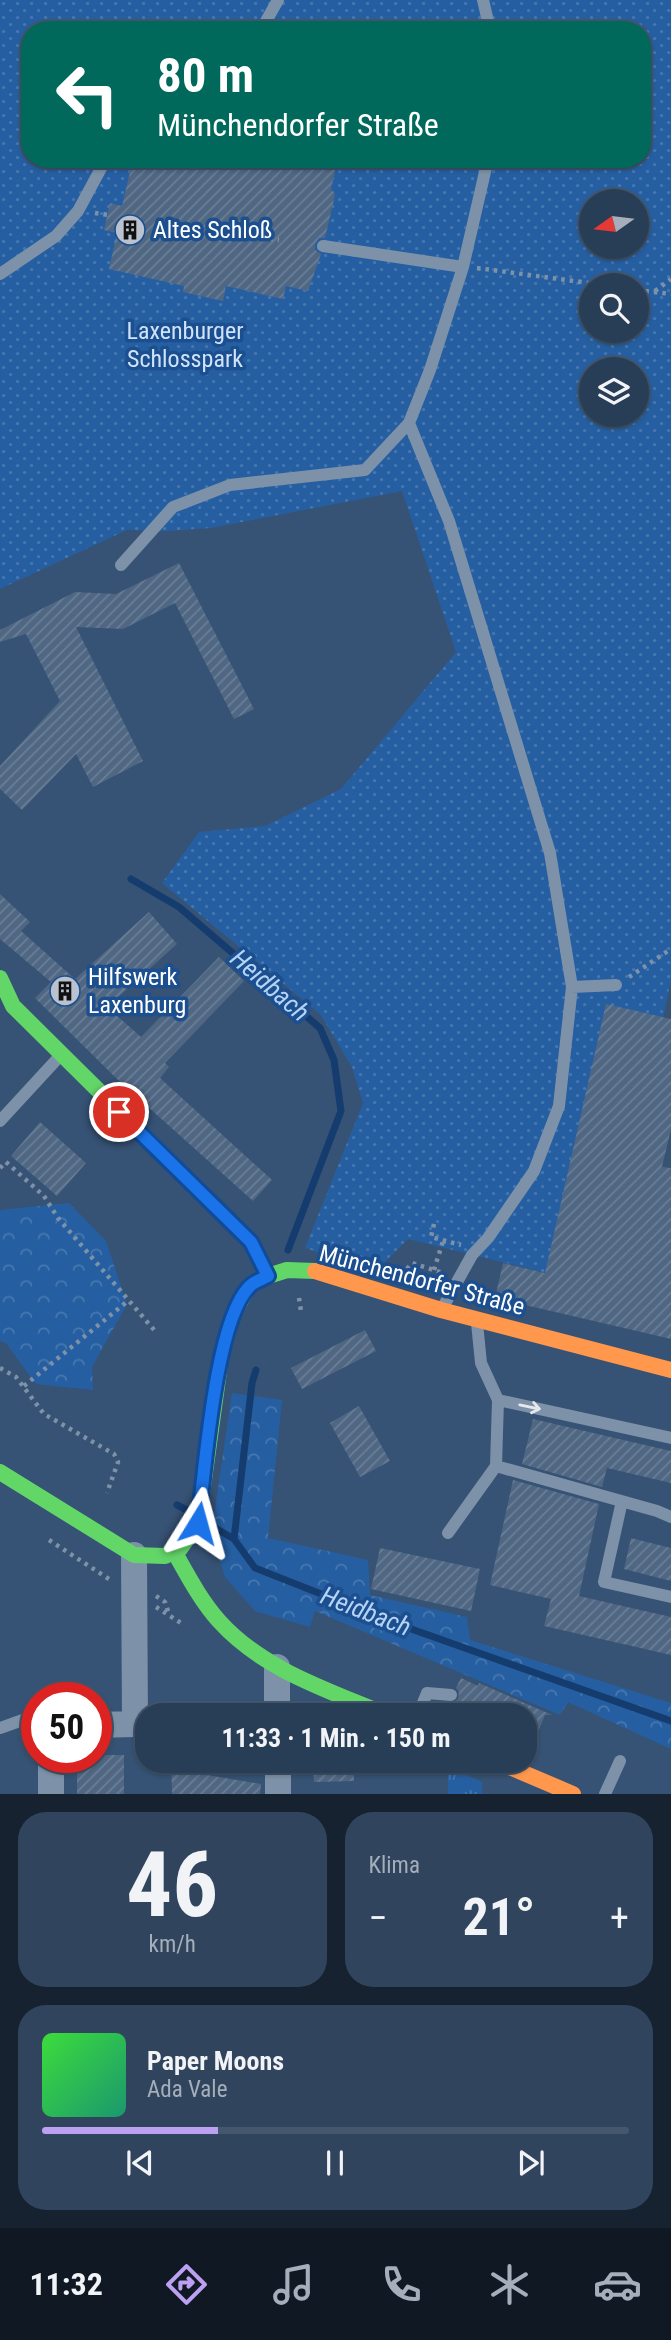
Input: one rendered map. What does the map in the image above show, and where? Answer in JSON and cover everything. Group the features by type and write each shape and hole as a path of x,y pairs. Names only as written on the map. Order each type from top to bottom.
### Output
{"main road":[{"path":"0,978 13,1006 251,1242 268,1276 249,1286 233,1314 221,1357 198,1523 184,1546 159,1558 134,1555 0,1472"},
{"name":"Münchendorfer Straße","path":"268,1276 287,1269 316,1271 441,1310 671,1370"},
{"path":"174,1553 221,1624 277,1667 360,1703"},
{"path":"524,1773 573,1794"}],"street":[{"path":"112,1725 135,1724 134,1555"},
{"path":"277,1667 277,1703"},
{"path":"51,1773 51,1794"},
{"path":"278,1773 278,1794"}],"lane":[{"path":"266,21 278,0"},
{"path":"483,0 488,21"},
{"path":"0,274 56,236 78,211 101,168"},
{"path":"121,565 173,507 230,485 365,470 410,423 463,267 486,168"},
{"path":"323,246 463,267"},
{"path":"410,423 449,521 550,853 572,987 559,1107 534,1171 458,1278 441,1310"},
{"path":"572,987 617,985"},
{"path":"0,1121 61,1055"},
{"path":"448,1533 496,1466 498,1400 481,1363 477,1319"},
{"path":"498,1400 671,1438"},
{"path":"496,1466 622,1500 671,1517"},
{"path":"622,1500 604,1582 671,1597"},
{"path":"423,1703 427,1693 451,1695"},
{"path":"0,1728 21,1721"},
{"path":"605,1794 620,1761"}],"path":[{"path":"156,222 185,226"},
{"path":"219,231 279,240"},
{"path":"463,267 579,282"},
{"path":"654,292 671,279"},
{"path":"649,291 671,294"},
{"path":"617,985 671,949"},
{"path":"0,1168 6,1162 44,1196 58,1218 155,1331"},
{"path":"434,1224 431,1237 479,1248"},
{"path":"434,1270 443,1241"},
{"path":"24,1386 129,1300"},
{"path":"0,1368 16,1377 44,1414 114,1454 118,1462 107,1493"},
{"path":"45,1537 169,1615"}],"green space":[{"name":"Laxenburger Schlosspark","path":"0,0 671,0 671,980 663,1018 547,1273 408,1239 376,1271 305,1248 363,1103 352,1067 320,1014 162,883 199,832 265,826 341,789 456,652 402,491 211,528 127,530 0,589"},
{"path":"69,1203 106,1241 127,1304 92,1367 93,1390 36,1384 6,1343 0,1341 0,1210"},
{"path":"232,1393 282,1400 268,1538 368,1560 370,1595 467,1617 470,1640 671,1703 671,1749 568,1702 560,1715 315,1611 310,1627 255,1611 225,1577 213,1538"},
{"path":"448,1773 462,1773 482,1782 482,1794 448,1794"}],"building":[{"name":"Altes Schloß","path":"131,168 336,168 331,189 335,195 325,238 319,238 315,244 315,250 321,254 308,291 286,286 283,299 226,286 223,301 183,292 184,286 109,269 117,233 104,230 110,203 122,206"},
{"path":"179,563 254,709 234,719 175,603 123,629 76,627 143,761 93,787 76,754 22,810 0,789 0,766 60,701 26,634 0,642 0,630 75,592 116,594"},
{"path":"0,894 30,922 21,931 75,979 149,912 177,944 107,1007 141,1037 219,957 244,981 165,1063 169,1067 160,1078 272,1180 253,1201 119,1081 35,998 51,982 0,939"},
{"path":"606,1004 671,1019 671,1129 662,1167 671,1168 671,1339 495,1298 503,1263 545,1273"},
{"path":"40,1122 86,1163 57,1196 11,1156"},
{"path":"365,1330 376,1351 302,1389 291,1368"},
{"path":"359,1406 390,1461 360,1477 330,1423"},
{"path":"533,1419 671,1451 671,1483 607,1468 602,1487 522,1464"},
{"path":"513,1480 599,1504 579,1596 671,1617 671,1655 544,1626 551,1599 490,1585"},
{"path":"631,1538 671,1548 671,1581 624,1569"},
{"path":"380,1548 480,1569 471,1611 371,1589"},
{"path":"461,1678 525,1703 452,1703 458,1699 459,1692 456,1688"},
{"path":"537,1708 552,1715 545,1715 537,1734"},
{"path":"112,1755 124,1755 124,1794 77,1794 77,1773 112,1773"},
{"path":"171,1773 207,1773 261,1784 260,1794 172,1794"},
{"path":"314,1773 354,1773 354,1781 314,1782"}],"waterway":[{"name":"Heidbach","path":"131,879 179,907 320,1028 334,1060 341,1111 288,1250"},
{"name":"Heidbach","path":"256,1370 252,1383 234,1539 255,1568 400,1625 671,1721"},
{"path":"177,1505 187,1510"},
{"path":"217,1529 234,1539"}],"traffic: fast":[{"path":"0,978 13,1006 203,1194"},
{"path":"0,1472 134,1555 165,1556 180,1549 198,1523 221,1357 233,1314 249,1286 268,1276 287,1270 315,1271"},
{"path":"175,1553 212,1613 236,1638 276,1666 358,1703"}],"traffic: slow":[{"path":"315,1271 441,1310 671,1370"},
{"path":"524,1773 573,1794"}],"traffic: jam":[{"path":"203,1194 251,1242 268,1276"}],"place":[{"name":"Altes Schloß","path":"130,230"},
{"name":"Hilfswerk Laxenburg","path":"65,991"}],"route":[{"path":"119,1112 251,1242 268,1276 249,1286 233,1314 221,1357 198,1523"}]}
